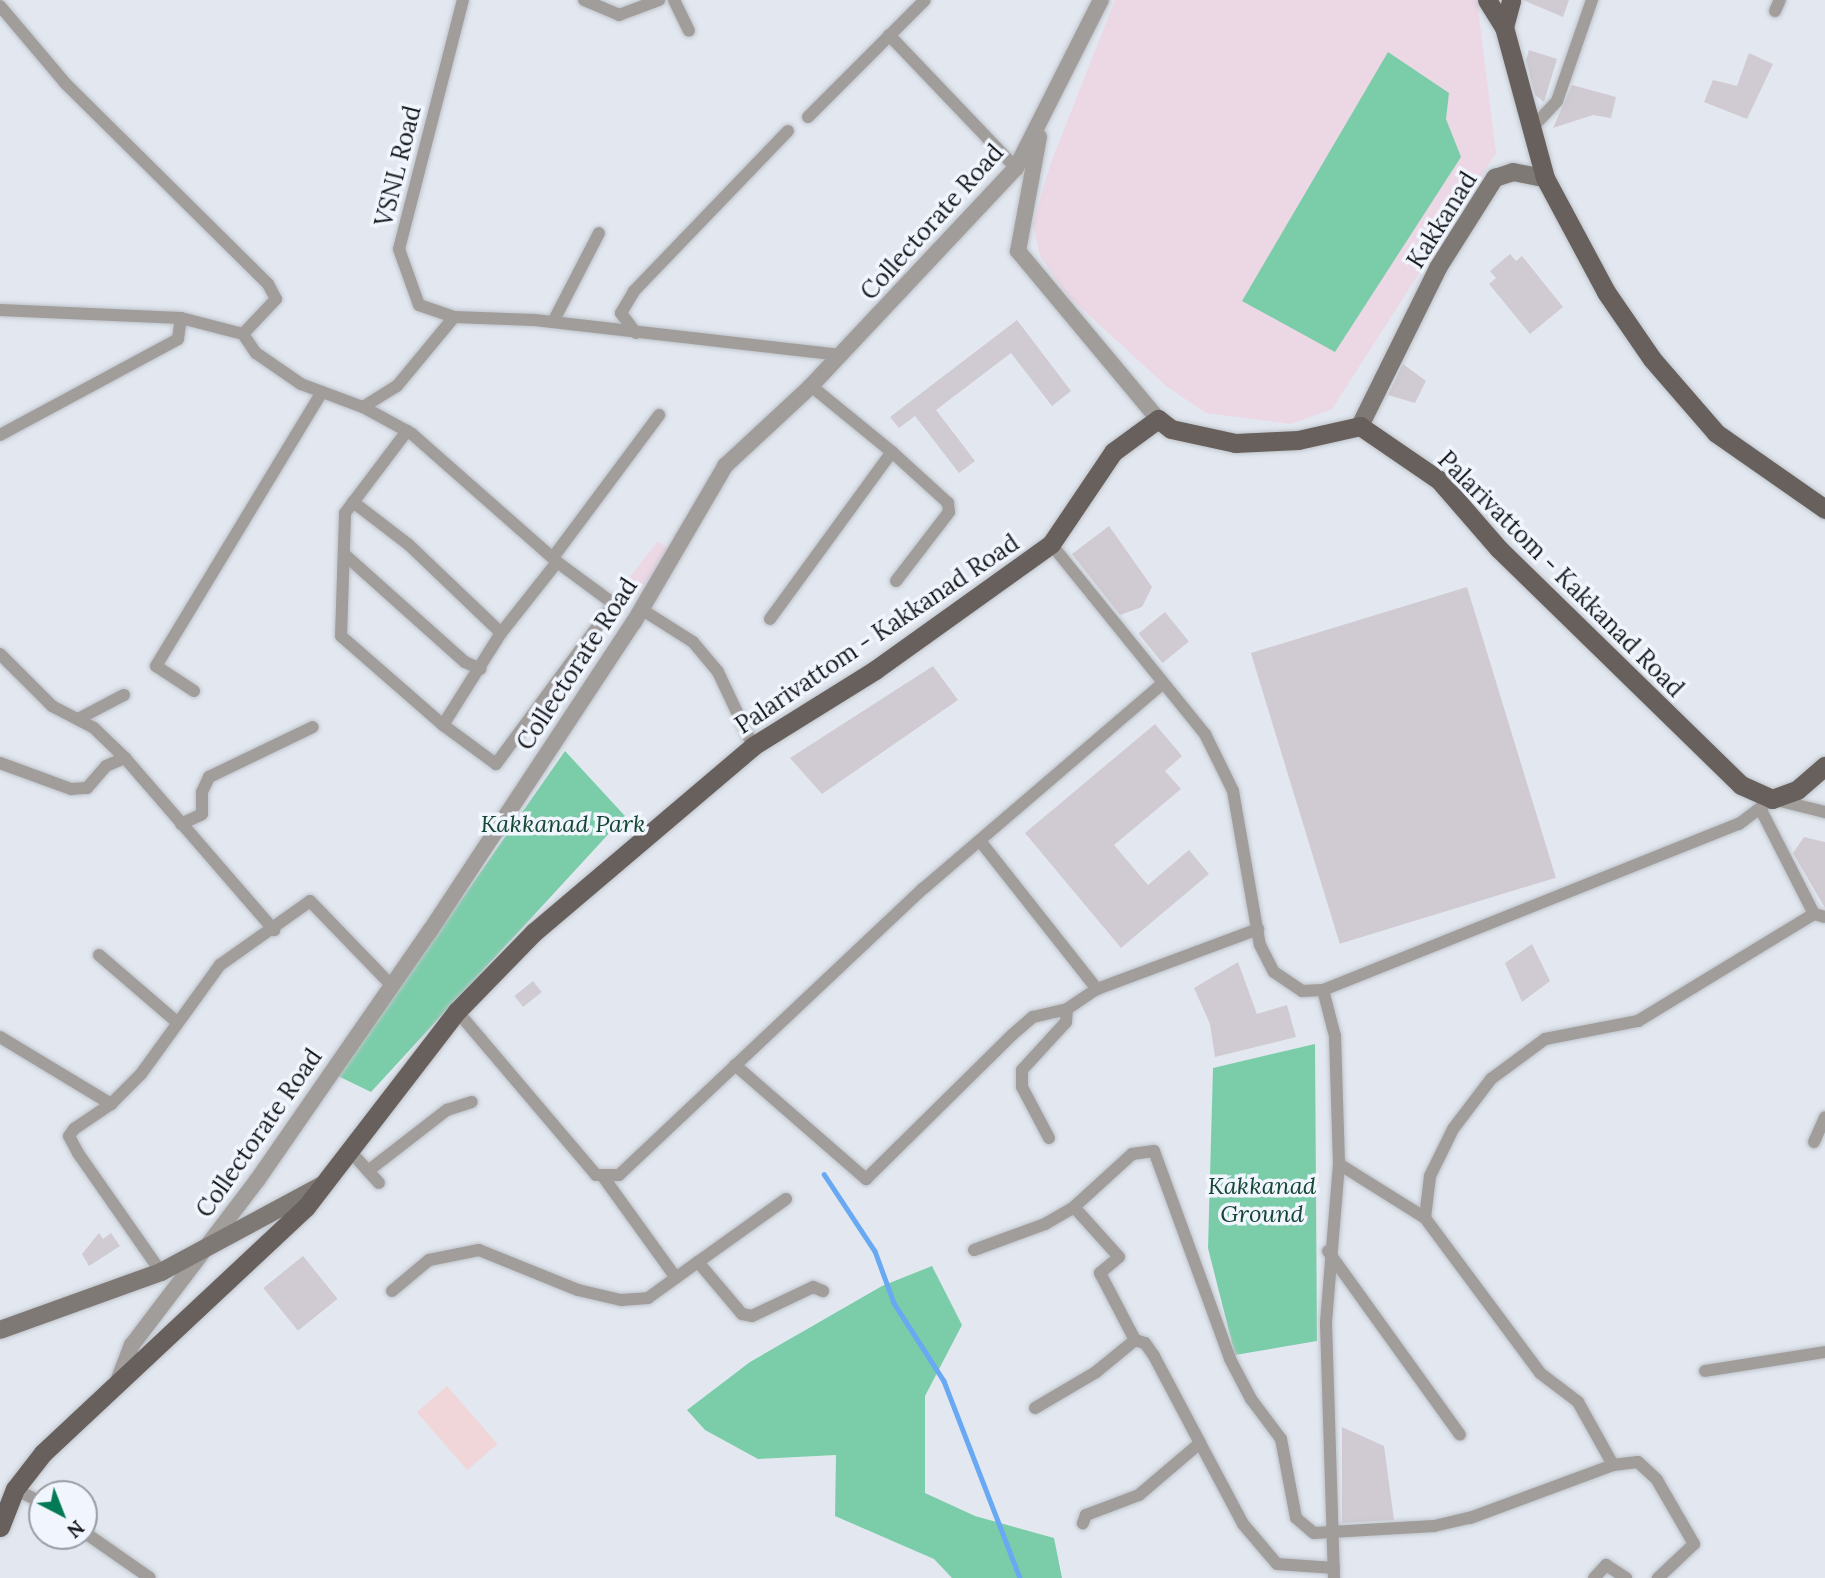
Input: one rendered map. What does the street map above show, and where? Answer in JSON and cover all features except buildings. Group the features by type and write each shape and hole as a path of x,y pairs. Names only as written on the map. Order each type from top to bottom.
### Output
{"main road":[{"path":"1487,0 1504,27 1545,178 1606,292 1652,359 1716,433 1825,509"},
{"path":"1504,27 1511,0"},
{"name":"Kakkanad","path":"1360,426 1404,332 1495,178 1513,172 1545,178"},
{"path":"1158,419 1171,429 1234,443 1298,440 1360,426"},
{"name":"Palarivattom - Kakkanad Road","path":"0,1527 15,1489 43,1453 118,1381 260,1255 328,1183 457,1010 534,932 753,746 875,670 1051,544 1113,452 1158,419"},
{"name":"Palarivattom - Kakkanad Road","path":"1360,426 1439,480 1499,549 1712,760 1766,804"},
{"path":"1766,804 1797,790 1825,766"},
{"path":"1,1329 160,1272 328,1183"}],"street":[{"name":"VSNL Road","path":"454,317 419,305 399,249 463,0"},
{"path":"584,0 619,15 659,0"},
{"path":"674,0 689,31"},
{"path":"808,117 925,0"},
{"name":"Collectorate Road","path":"118,1381 132,1345 392,986 641,609 725,466 811,386 1016,169 1041,124 1101,0"},
{"path":"1504,27 1522,0"},
{"path":"1532,128 1557,101 1592,0"},
{"path":"0,6 65,83 268,284 276,299 243,334"},
{"path":"889,35 1016,169"},
{"path":"1041,124 1018,251 1158,419"},
{"path":"636,333 621,313 634,291 788,131"},
{"path":"553,322 599,233"},
{"path":"0,310 181,318 243,334 256,353 322,392 363,407 407,431 556,559 614,604 502,761 491,764 341,636 345,513 407,431"},
{"path":"363,407 397,386 454,317 553,322 839,355"},
{"path":"0,435 177,340 181,318"},
{"path":"811,386 892,452 948,503 949,512 896,580"},
{"path":"194,691 156,666 322,392"},
{"path":"443,725 481,669 501,633 659,415"},
{"path":"770,619 892,452"},
{"path":"353,502 408,544 501,633"},
{"path":"1051,544 1205,734 1233,791 1258,929 1274,972 1302,991 1323,990 1739,824 1766,804 1825,812"},
{"path":"344,554 465,662 481,669"},
{"path":"641,609 693,642 718,672 753,746"},
{"path":"0,654 52,706 78,719 125,758 274,930"},
{"path":"604,1178 628,1169 735,1065 980,841 1162,684"},
{"path":"78,719 124,695"},
{"path":"181,824 202,814 202,792 209,777 313,727"},
{"path":"0,763 71,789 87,788 106,766 125,758"},
{"path":"1425,1218 1430,1176 1452,1129 1491,1079 1545,1040 1638,1021 1819,915 1766,804"},
{"path":"980,841 1097,989"},
{"path":"160,1272 69,1136 111,1104 141,1074 220,965 274,930 310,901 392,986"},
{"path":"735,1065 866,1179 1033,1017 1067,1009 1097,989 1258,929"},
{"path":"99,955 177,1022"},
{"path":"1074,1207 1119,1257 1100,1273 1135,1340 1145,1343 1154,1356 1243,1524 1277,1564 1334,1573 1328,1251 1339,1164 1335,1036 1323,990"},
{"path":"1049,1138 1022,1087 1022,1070 1066,1022 1067,1009"},
{"path":"457,1010 604,1178 676,1278"},
{"path":"0,1037 111,1104"},
{"path":"368,1171 447,1110 472,1102"},
{"path":"1814,1142 1825,1117"},
{"path":"974,1250 1074,1207 1132,1154 1154,1151 1230,1359 1251,1399 1281,1439 1296,1518 1314,1533 1434,1526 1470,1518 1613,1465 1638,1462 1657,1480 1694,1544 1658,1578"},
{"path":"350,1152 379,1183"},
{"path":"1339,1164 1425,1218 1540,1373 1578,1402 1613,1465"},
{"path":"392,1291 429,1260 480,1250 578,1290 621,1300 648,1298 786,1199"},
{"path":"1328,1251 1460,1435"},
{"path":"698,1262 742,1314 752,1316 813,1287 823,1291"},
{"path":"1035,1408 1096,1372 1135,1340"},
{"path":"1705,1371 1825,1352"},
{"path":"1083,1523 1086,1515 1139,1495 1200,1443"},
{"path":"15,1489 28,1496"},
{"path":"98,1542 150,1578"},
{"path":"1594,1578 1606,1565 1626,1578"}],"shaded area":[{"path":"1115,0 1477,0 1496,153 1332,409 1291,424 1206,413 1166,386 1067,295 1040,256 1033,224 1050,165"},
{"path":"658,541 671,551 626,608 613,599"},
{"path":"447,1386 498,1444 467,1470 417,1412"}],"green space":[{"path":"1388,52 1449,93 1446,119 1461,157 1335,352 1242,301"},
{"name":"Kakkanad Park","path":"565,751 625,816 371,1092 338,1076"},
{"name":"Kakkanad Ground","path":"1315,1044 1317,1341 1235,1355 1208,1248 1213,1068"},
{"path":"932,1266 962,1325 925,1396 925,1493 975,1516 1054,1538 1062,1578 952,1578 934,1559 835,1516 836,1455 758,1459 705,1430 687,1410 750,1362 882,1286"}],"waterway":[{"path":"824,1174 875,1251 894,1303 944,1381 1020,1578"}]}
